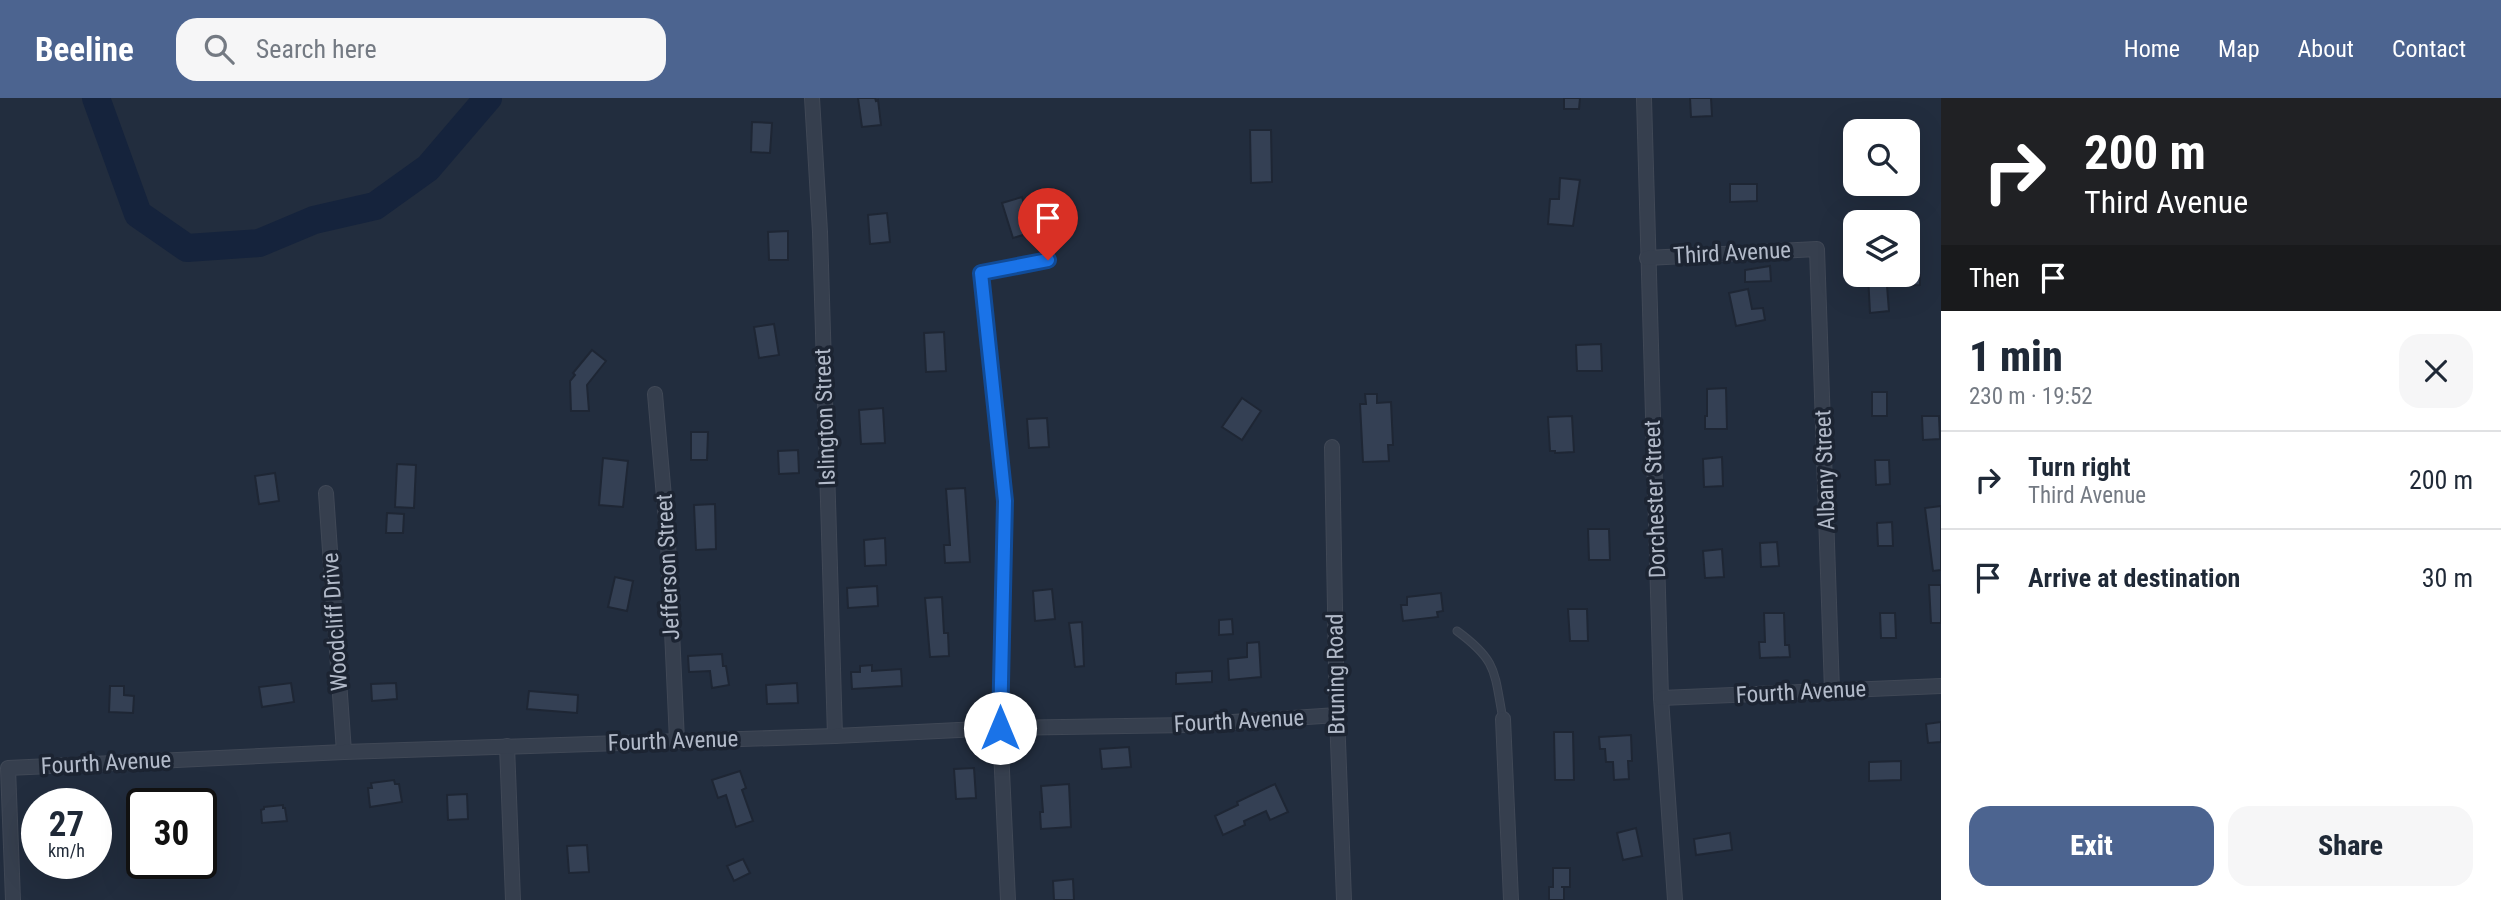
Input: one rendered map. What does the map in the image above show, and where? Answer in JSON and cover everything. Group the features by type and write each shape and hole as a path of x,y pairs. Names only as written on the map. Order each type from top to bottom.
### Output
{"street":[{"name":"Islington Street","path":"812,98 820,232 835,736"},
{"name":"Dorchester Street","path":"1644,98 1661,698 1675,900"},
{"name":"Third Avenue","path":"1647,258 1817,249"},
{"name":"Albany Street","path":"1817,249 1832,691"},
{"path":"1008,900 1000,728 1005,501 981,273 1048,260"},
{"name":"Jefferson Street","path":"655,394 668,543 677,741"},
{"name":"Bruning Road","path":"1332,447 1344,900"},
{"name":"Woodcliff Drive","path":"326,493 344,752"},
{"name":"Fourth Avenue","path":"1661,698 1941,686"},
{"name":"Fourth Avenue","path":"13,900 8,768 344,752 1000,728 1189,725 1337,715"},
{"path":"1503,719 1511,900"},
{"path":"507,746 513,900"}],"lane":[{"path":"1457,631 1477,645 1493,665 1503,719"}],"building":[{"path":"858,98 878,100 881,125 862,127"},
{"path":"1564,98 1580,98 1579,109 1564,109"},
{"path":"1690,98 1711,98 1712,116 1691,117"},
{"path":"752,122 772,123 770,153 751,152"},
{"path":"1250,130 1271,130 1272,182 1251,183"},
{"path":"1560,178 1580,180 1573,226 1548,224 1550,199 1559,199"},
{"path":"1730,184 1757,184 1757,201 1730,202"},
{"path":"1022,197 1033,232 1013,238 1002,203"},
{"path":"887,213 890,242 870,244 868,215"},
{"path":"788,231 788,260 769,260 768,232"},
{"path":"1770,266 1771,281 1745,282 1745,270"},
{"path":"1869,287 1887,287 1889,311 1870,313"},
{"path":"1748,289 1752,309 1763,308 1765,320 1736,326 1729,293"},
{"path":"774,324 779,355 759,358 754,327"},
{"path":"944,332 946,371 926,372 924,333"},
{"path":"1601,344 1602,371 1577,371 1576,345"},
{"path":"592,350 606,361 587,385 589,411 571,411 570,381 575,375 573,373"},
{"path":"1726,388 1727,429 1705,429 1707,389"},
{"path":"1872,392 1887,392 1887,416 1872,416"},
{"path":"1365,394 1377,394 1377,403 1391,402 1393,445 1388,445 1389,461 1363,462 1360,404 1366,404"},
{"path":"1242,398 1261,411 1242,440 1222,427"},
{"path":"883,408 885,443 861,444 859,410"},
{"path":"1572,416 1574,452 1550,451 1548,417"},
{"path":"1922,416 1939,416 1940,439 1923,440"},
{"path":"1047,418 1049,447 1029,448 1027,419"},
{"path":"691,432 708,432 707,460 691,460"},
{"path":"798,450 799,473 779,474 778,451"},
{"path":"1722,457 1723,486 1704,487 1703,459"},
{"path":"603,458 628,461 623,507 599,505"},
{"path":"1875,460 1889,460 1890,484 1876,485"},
{"path":"397,464 416,465 414,508 395,507"},
{"path":"275,473 279,501 259,504 255,476"},
{"path":"965,488 970,562 945,563 944,545 950,545 946,489"},
{"path":"715,504 716,549 696,550 694,505"},
{"path":"1941,506 1941,570 1933,571 1925,508"},
{"path":"387,513 404,514 403,533 386,533"},
{"path":"1892,522 1893,546 1878,546 1877,523"},
{"path":"1588,529 1609,529 1610,560 1589,560"},
{"path":"885,538 886,565 865,566 864,540"},
{"path":"1777,542 1779,566 1761,567 1760,543"},
{"path":"1722,549 1724,577 1705,578 1703,551"},
{"path":"615,577 633,581 627,611 608,607"},
{"path":"1929,585 1941,585 1941,623 1931,623"},
{"path":"877,586 878,606 848,608 847,588"},
{"path":"1052,589 1055,619 1035,621 1033,591"},
{"path":"1441,593 1443,611 1437,612 1438,617 1403,621 1401,605 1407,605 1407,597"},
{"path":"942,597 944,633 948,633 949,656 930,657 925,598"},
{"path":"1568,609 1587,609 1588,641 1570,641"},
{"path":"1764,613 1784,613 1785,645 1789,645 1790,657 1760,658 1759,642 1765,642"},
{"path":"1880,613 1895,613 1896,638 1881,638"},
{"path":"1232,619 1233,634 1219,635 1219,620"},
{"path":"1082,622 1084,666 1075,667 1069,623"},
{"path":"1259,642 1261,677 1229,680 1228,659 1247,657 1247,643"},
{"path":"722,654 729,685 712,688 710,671 689,672 688,656"},
{"path":"872,665 872,671 901,669 902,686 852,689 851,672 860,672 860,666"},
{"path":"1212,671 1212,682 1176,684 1176,673"},
{"path":"291,683 294,702 262,707 259,687"},
{"path":"396,683 397,699 372,701 371,684"},
{"path":"797,683 798,703 767,704 766,685"},
{"path":"110,686 124,686 124,695 134,696 133,713 109,712"},
{"path":"529,691 578,695 577,713 527,709"},
{"path":"1941,722 1941,742 1928,743 1926,724"},
{"path":"1554,732 1573,732 1574,780 1555,780"},
{"path":"1631,735 1632,761 1628,761 1629,779 1614,780 1613,762 1606,762 1605,749 1600,749 1599,737"},
{"path":"1129,747 1131,767 1102,769 1100,749"},
{"path":"1901,761 1901,780 1869,781 1869,762"},
{"path":"974,768 976,798 956,799 954,769"},
{"path":"740,771 746,788 742,790 753,821 736,827 726,795 718,798 712,780"},
{"path":"394,780 395,784 399,784 402,802 370,807 368,788 372,788 371,783"},
{"path":"1069,784 1071,827 1041,829 1041,786"},
{"path":"1275,784 1288,812 1270,820 1266,811 1223,835 1215,816"},
{"path":"467,794 468,819 448,820 447,795"},
{"path":"283,805 287,821 262,823 261,810 264,807"},
{"path":"1636,828 1642,856 1623,860 1617,833"},
{"path":"1730,833 1732,850 1696,855 1694,839"},
{"path":"587,845 589,872 569,873 567,846"},
{"path":"743,859 750,873 734,881 727,866"},
{"path":"1553,868 1570,868 1570,887 1564,887 1564,900 1549,900 1549,887 1553,887"},
{"path":"1073,879 1074,900 1054,900 1053,881"}],"waterway":[{"path":"96,98 138,214 187,248 259,243 314,220 375,206 428,168 488,98"}],"route":[{"path":"1000,728 1005,501 981,273 1048,260"}]}
